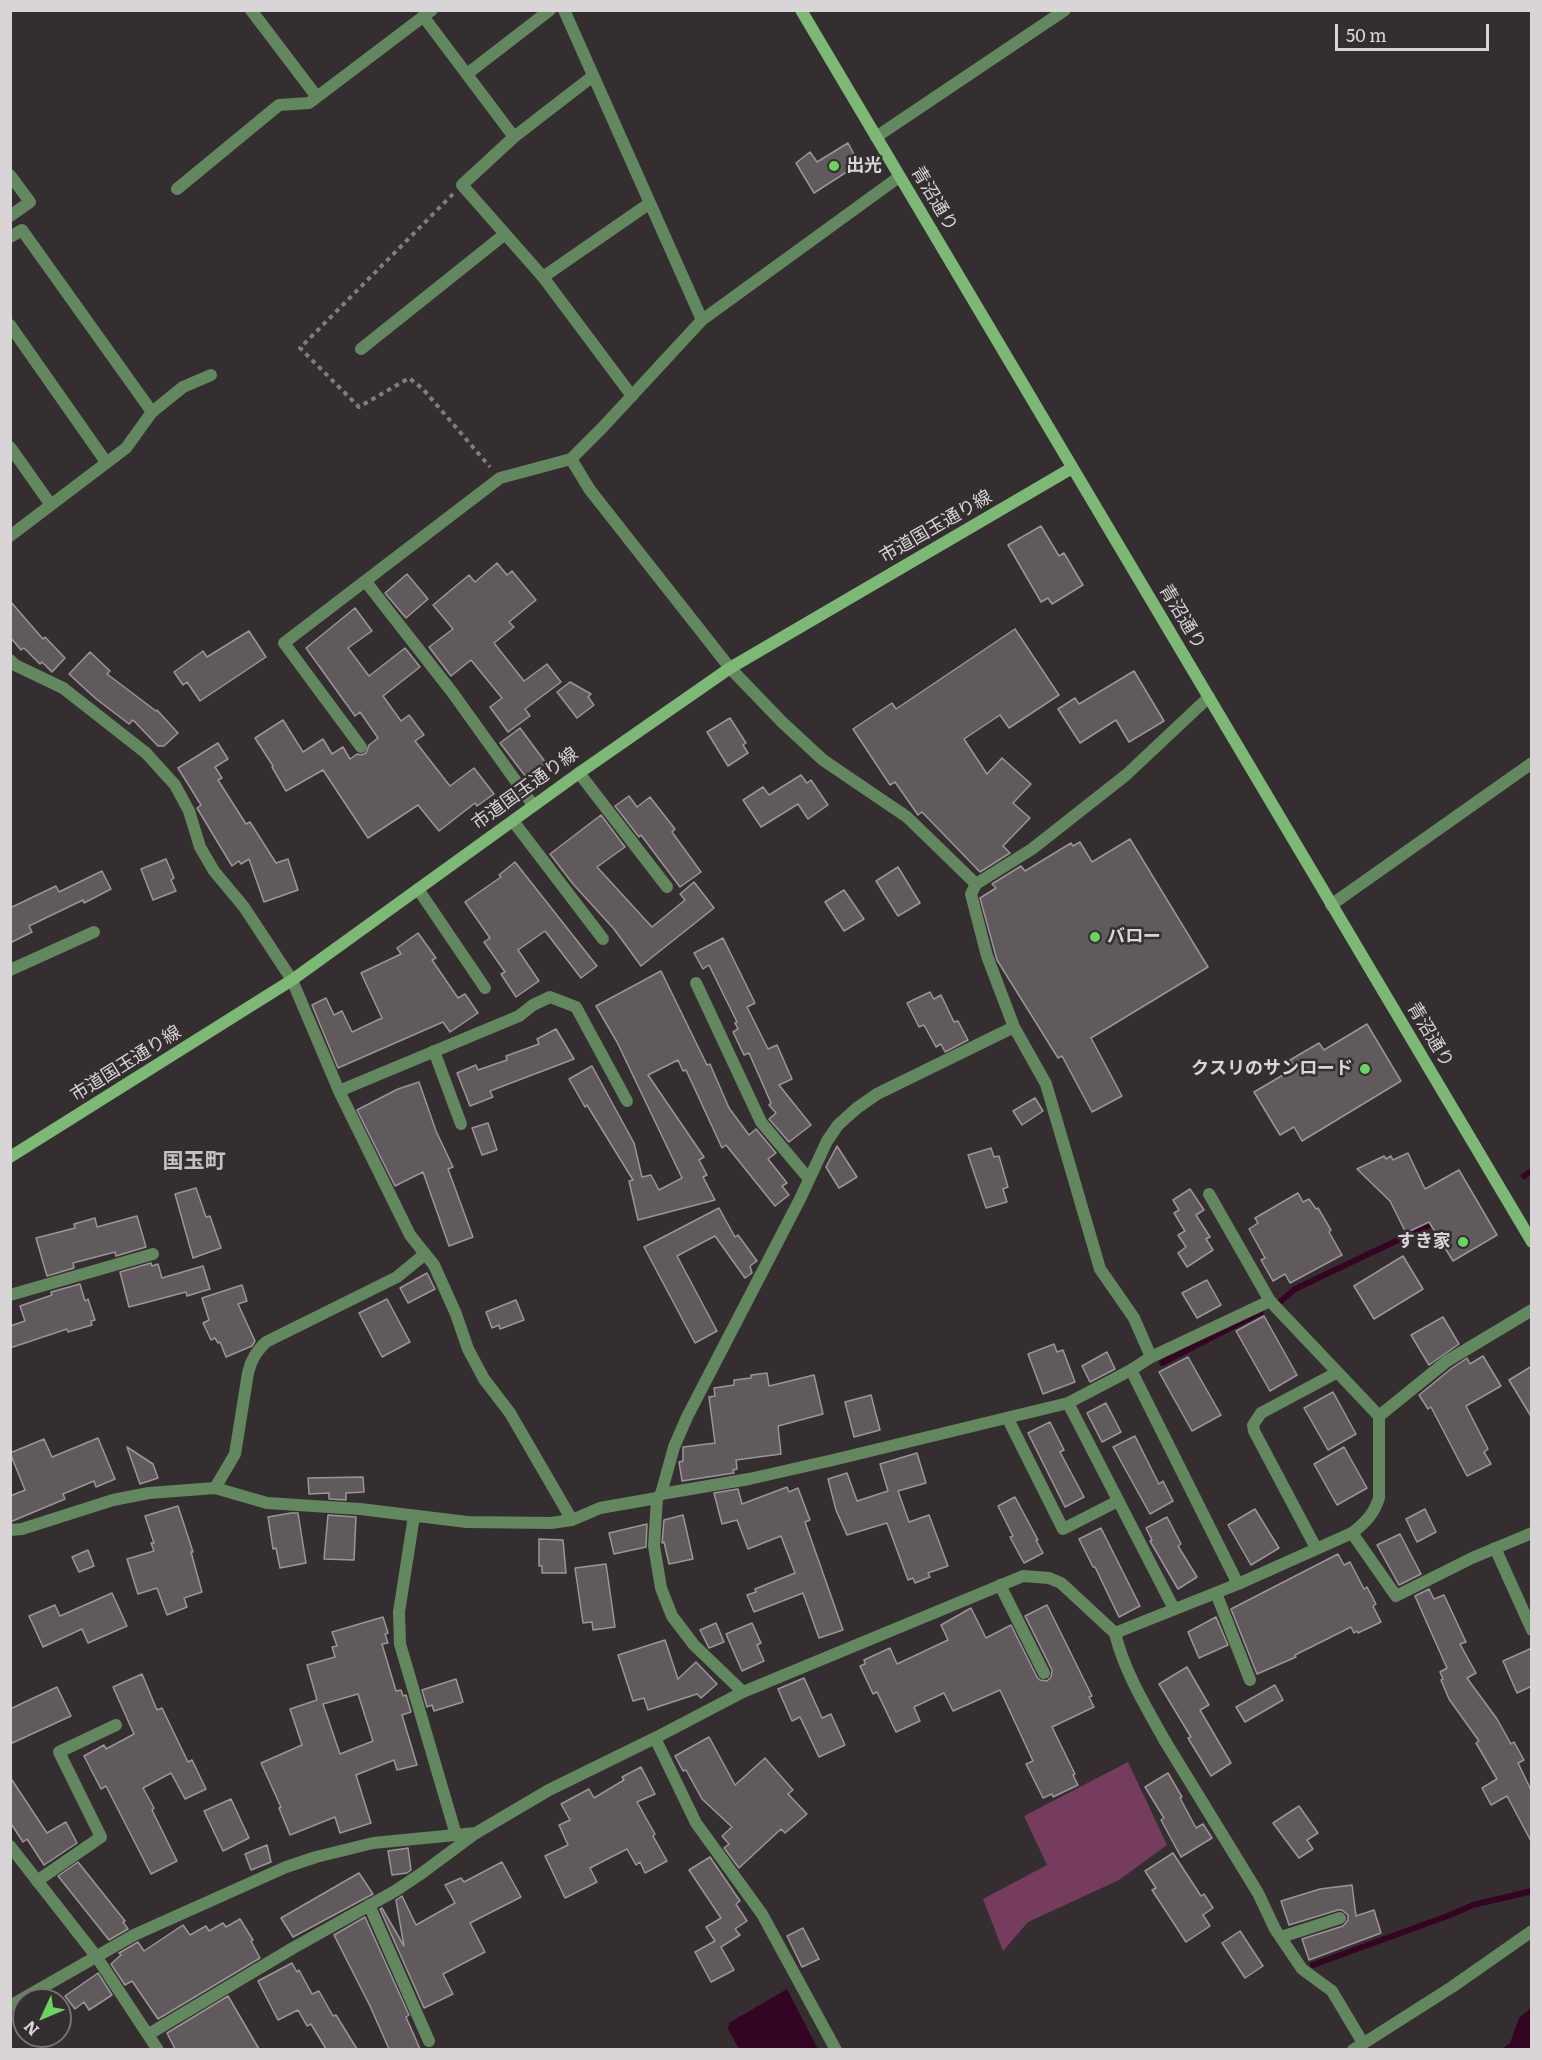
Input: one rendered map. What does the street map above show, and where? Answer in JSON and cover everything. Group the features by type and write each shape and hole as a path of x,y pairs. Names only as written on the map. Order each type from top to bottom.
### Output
{"street":[{"path":"251,10 317,97"},
{"path":"467,74 550,10"},
{"path":"564,10 702,320"},
{"name":"青沼通り","path":"801,10 1532,1242"},
{"path":"876,137 1065,10"},
{"path":"177,189 279,105 309,103 428,13 467,74 514,137"},
{"path":"593,76 514,137 462,185 543,277 632,396"},
{"path":"10,175 30,202 10,216"},
{"path":"360,747 284,643 500,478 571,459 702,320 899,177"},
{"path":"543,277 650,203"},
{"path":"10,237 22,230 152,412"},
{"path":"362,350 505,234"},
{"path":"10,325 106,462"},
{"path":"10,536 126,448 152,412 183,387 211,375"},
{"path":"10,447 51,505"},
{"path":"571,459 590,490 730,668 782,722 823,760 907,817 976,884"},
{"name":"市道国玉通り線","path":"10,1157 292,980 579,772 730,668 1072,468"},
{"path":"366,582 452,692 533,805"},
{"path":"10,660 63,688 146,753 176,785 189,811 200,847 214,871 244,907 292,980 339,1091 410,1235 434,1265 456,1314 468,1349 484,1379 510,1413 572,1520"},
{"path":"1151,1357 1134,1318 1100,1269 1046,1084 1014,1027 987,956 971,894 976,884 1032,849 1126,775 1209,697"},
{"path":"1331,905 1532,763"},
{"path":"579,772 667,886"},
{"path":"513,821 603,939"},
{"path":"418,889 485,988"},
{"path":"10,970 94,932"},
{"path":"696,983 761,1122 809,1179"},
{"path":"339,1091 519,1016 533,1005 550,997 576,1007 627,1101"},
{"path":"743,1692 694,1645 672,1616 661,1588 654,1546 659,1496 674,1447 827,1141 838,1125 877,1094 1014,1027"},
{"path":"434,1051 461,1124"},
{"path":"1116,1632 1238,1584 1352,1533 1375,1511 1379,1498 1379,1416 1270,1301 1209,1194"},
{"path":"10,1295 153,1254"},
{"path":"215,1488 235,1454 248,1373 256,1352 266,1342 397,1277 425,1254"},
{"path":"10,1530 22,1529 113,1500 149,1493 215,1488 267,1503 360,1509 467,1522 551,1523 572,1520 600,1508 749,1479 1068,1403 1151,1357 1270,1301"},
{"path":"1379,1416 1447,1361 1532,1310"},
{"path":"1131,1370 1238,1584"},
{"path":"1316,1548 1254,1431 1253,1425 1261,1413 1336,1373"},
{"path":"1068,1403 1174,1610"},
{"path":"1008,1419 1063,1529 1118,1501"},
{"path":"414,1516 399,1612 400,1644 456,1835"},
{"path":"1352,1533 1395,1596 1495,1548 1532,1533"},
{"path":"1495,1548 1532,1630"},
{"path":"149,2034 422,1873 476,1833 549,1790 743,1692 1023,1576 1048,1578 1061,1583 1116,1632 1119,1647 1165,1741 1302,1969 1332,1991 1358,2046 1452,1987 1532,1931"},
{"path":"1000,1585 1044,1673"},
{"path":"1216,1593 1250,1680"},
{"path":"37,1881 101,1837 59,1752 116,1725"},
{"path":"655,1738 696,1823 762,1914 836,2049"},
{"path":"10,2006 134,1935 286,1867 373,1843 476,1833"},
{"path":"10,1846 96,1956 158,2049"},
{"path":"369,1905 429,2041"},
{"path":"1281,1937 1340,1918"}],"path":[{"path":"462,185 300,348 359,407 409,378 423,389 500,478"}],"shaded area":[{"path":"1128,1762 1167,1845 1119,1880 1028,1922 1003,1951 983,1899 1047,1865 1024,1816"},
{"path":"787,1989 818,2049 739,2049 728,2029 729,2023"},
{"path":"1531,2008 1531,2049 1502,2049 1510,2043 1519,2018"}],"building":[{"path":"848,143 859,164 814,193 796,163 810,152 817,162"},
{"path":"1041,526 1059,556 1064,553 1083,585 1052,604 1048,598 1041,602 1008,545"},
{"path":"497,563 507,575 512,571 536,600 509,622 514,627 494,643 524,681 547,664 561,682 525,709 530,716 508,732 490,707 502,698 471,660 451,676 429,647 453,629 433,605 469,575 475,582"},
{"path":"407,574 428,599 406,618 385,593"},
{"path":"10,601 43,639 45,637 65,658 52,672 24,648 21,650 10,637"},
{"path":"355,608 372,631 348,648 369,676 405,648 420,667 383,696 401,721 409,715 424,735 415,741 450,786 474,768 494,794 477,806 475,803 439,831 418,805 368,838 323,770 286,791 255,738 283,720 303,752 323,739 332,754 343,747 350,759 357,754 366,753 369,745 378,738 360,712 355,716 306,648"},
{"path":"1015,629 1059,695 1009,728 1000,715 964,739 987,774 1002,758 1031,784 1013,803 1030,818 1003,846 1010,853 980,872 922,812 918,815 895,782 890,785 853,729 892,703 896,709"},
{"path":"249,631 266,657 200,701 187,682 183,685 174,672 203,651 207,657"},
{"path":"90,652 110,671 107,674 157,710 178,733 164,746 158,746 133,720 129,724 69,674"},
{"path":"1134,671 1164,721 1129,742 1116,720 1080,743 1058,709 1075,698 1079,704"},
{"path":"570,682 591,694 588,697 594,705 577,718 557,692"},
{"path":"730,718 746,743 743,745 748,753 728,766 707,732"},
{"path":"520,728 546,763 526,777 500,743"},
{"path":"218,743 228,759 215,767 222,778 218,780 246,824 250,822 276,863 288,859 298,890 264,902 249,859 241,864 239,861 232,866 197,808 201,805 178,768"},
{"path":"801,775 807,783 811,780 828,805 808,819 798,804 761,827 743,800 763,787 769,795"},
{"path":"629,796 637,807 650,797 675,829 672,832 701,872 680,887 641,835 639,837 615,806"},
{"path":"601,815 625,847 597,867 652,927 685,900 680,894 694,882 714,908 641,966 614,929 573,884 550,854"},
{"path":"1130,839 1208,967 1091,1038 1122,1096 1092,1112 1062,1056 1058,1058 997,960 980,898 996,888 992,884 1021,866 1025,871 1071,843 1073,846 1080,842 1092,862"},
{"path":"166,859 174,878 171,880 176,891 153,900 141,869"},
{"path":"515,862 597,966 581,978 545,931 518,950 539,981 516,997 501,974 505,972 484,942 490,938 465,902 501,877 499,875"},
{"path":"898,867 920,903 898,916 876,881"},
{"path":"102,871 111,889 29,926 32,932 10,943 10,908 56,886 59,892"},
{"path":"844,890 864,919 844,931 825,902"},
{"path":"418,933 436,958 432,960 458,998 465,994 478,1013 450,1032 443,1022 338,1068 312,1005 326,998 334,1015 342,1011 352,1032 382,1018 361,973 401,954 397,948"},
{"path":"723,938 755,1003 747,1007 768,1049 777,1045 792,1079 779,1085 811,1125 789,1142 769,1119 776,1113 769,1105 771,1103 749,1053 744,1055 733,1032 738,1029 735,1023 737,1022 709,965 703,969 694,953"},
{"path":"661,971 707,1065 710,1064 729,1108 749,1135 756,1129 776,1153 768,1159 787,1183 782,1186 789,1195 775,1206 726,1145 722,1148 686,1070 683,1071 678,1060 648,1075 704,1157 699,1160 707,1175 703,1177 715,1200 638,1220 629,1181 633,1180 569,1079 592,1066 634,1143 642,1177 651,1175 659,1190 682,1178 617,1042 596,1006"},
{"path":"930,992 934,999 941,995 954,1022 958,1021 968,1040 945,1052 941,1044 936,1047 924,1025 919,1027 907,1003"},
{"path":"1367,1024 1401,1081 1302,1141 1294,1127 1280,1135 1254,1092 1295,1068 1290,1060 1319,1043 1324,1050"},
{"path":"556,1029 574,1059 490,1091 493,1097 470,1106 457,1073 476,1065 478,1070 507,1060 506,1056 539,1044 537,1039"},
{"path":"419,1082 436,1131 453,1167 448,1169 473,1237 449,1246 423,1172 395,1186 357,1110 398,1089"},
{"path":"1035,1098 1043,1111 1022,1125 1013,1111"},
{"path":"488,1123 497,1150 482,1155 472,1128"},
{"path":"837,1146 857,1177 839,1188 826,1167"},
{"path":"991,1148 994,1157 999,1156 1008,1187 1003,1189 1007,1202 986,1208 968,1155"},
{"path":"1408,1153 1425,1189 1459,1170 1497,1235 1453,1261 1429,1222 1406,1233 1390,1201 1357,1169 1384,1156 1386,1159 1391,1156 1393,1160"},
{"path":"196,1188 206,1217 210,1216 221,1248 193,1258 175,1194"},
{"path":"1190,1189 1204,1210 1196,1215 1210,1237 1206,1239 1213,1250 1187,1267 1178,1253 1186,1247 1178,1235 1185,1231 1174,1213 1179,1210 1173,1200"},
{"path":"1298,1193 1303,1202 1309,1199 1316,1209 1318,1208 1342,1255 1290,1283 1285,1274 1273,1281 1261,1260 1265,1258 1249,1229 1258,1223 1255,1218"},
{"path":"719,1208 735,1237 738,1235 757,1261 750,1266 752,1273 745,1278 715,1236 677,1256 717,1331 695,1343 644,1247"},
{"path":"137,1216 146,1247 116,1256 115,1252 73,1263 74,1268 47,1276 36,1238 75,1228 74,1224 95,1218 97,1227"},
{"path":"1403,1256 1423,1289 1374,1319 1354,1286"},
{"path":"151,1263 152,1266 158,1264 162,1278 203,1266 210,1289 187,1296 186,1292 129,1307 120,1272"},
{"path":"427,1273 435,1289 408,1303 400,1288"},
{"path":"1207,1280 1221,1305 1197,1318 1182,1293"},
{"path":"80,1284 85,1301 88,1299 95,1320 91,1321 92,1325 68,1332 67,1329 10,1348 10,1326 25,1321 20,1306 52,1295 51,1292"},
{"path":"242,1285 247,1301 238,1304 255,1341 252,1346 226,1357 220,1342 218,1343 215,1338 211,1340 203,1323 209,1320 202,1298"},
{"path":"387,1299 410,1342 382,1357 359,1313"},
{"path":"516,1300 524,1320 500,1329 499,1325 492,1328 486,1312"},
{"path":"1264,1316 1297,1375 1270,1391 1236,1331"},
{"path":"1443,1317 1459,1344 1429,1365 1411,1335"},
{"path":"1054,1344 1057,1352 1063,1350 1075,1382 1043,1394 1028,1354"},
{"path":"1107,1352 1115,1369 1090,1382 1082,1366"},
{"path":"1483,1356 1501,1386 1466,1406 1488,1449 1484,1452 1491,1464 1467,1476 1431,1407 1428,1409 1419,1395 1467,1358 1470,1364"},
{"path":"1188,1357 1221,1415 1192,1431 1159,1372"},
{"path":"1532,1366 1532,1418 1509,1380"},
{"path":"767,1373 769,1386 814,1375 823,1414 778,1426 781,1454 736,1460 737,1469 733,1470 734,1473 682,1481 679,1462 683,1461 683,1447 715,1443 709,1397 715,1396 714,1388 734,1385 734,1380"},
{"path":"1333,1392 1356,1434 1328,1450 1304,1408"},
{"path":"871,1395 880,1430 854,1437 845,1402"},
{"path":"1106,1403 1121,1432 1102,1442 1087,1413"},
{"path":"1050,1422 1064,1450 1060,1452 1084,1497 1065,1507 1028,1433"},
{"path":"1135,1436 1159,1484 1163,1481 1173,1501 1150,1514 1113,1447"},
{"path":"98,1438 115,1479 96,1487 94,1481 63,1494 65,1499 10,1522 10,1496 25,1490 10,1453 44,1439 52,1457"},
{"path":"127,1447 153,1464 158,1478 140,1484"},
{"path":"1344,1447 1367,1488 1337,1505 1314,1464"},
{"path":"917,1453 926,1483 898,1491 909,1522 929,1515 948,1566 928,1573 930,1577 915,1583 913,1578 908,1580 887,1523 847,1535 836,1510 828,1479 847,1473 857,1501 888,1491 880,1464"},
{"path":"363,1477 364,1492 346,1493 346,1500 329,1499 329,1493 309,1494 308,1478"},
{"path":"787,1487 789,1492 798,1488 810,1520 805,1522 843,1630 819,1638 803,1593 754,1612 747,1595 756,1592 755,1589 795,1573 781,1536 748,1549 737,1520 722,1524 714,1493 738,1489 742,1504"},
{"path":"1015,1497 1043,1553 1024,1563 1010,1537 1013,1536 998,1506"},
{"path":"178,1506 193,1552 191,1552 202,1592 184,1598 187,1607 167,1615 157,1588 138,1594 127,1559 154,1551 151,1543 154,1543 145,1516"},
{"path":"1255,1509 1279,1548 1251,1565 1228,1525"},
{"path":"1425,1509 1436,1532 1417,1542 1406,1519"},
{"path":"298,1513 306,1563 280,1568 276,1548 273,1549 268,1517"},
{"path":"328,1515 356,1517 354,1560 324,1559"},
{"path":"683,1515 693,1559 669,1564 664,1542 662,1543 664,1520"},
{"path":"1167,1517 1181,1544 1178,1546 1197,1577 1178,1589 1150,1541 1152,1540 1146,1528"},
{"path":"647,1524 646,1547 614,1554 609,1533"},
{"path":"1101,1528 1140,1606 1119,1617 1079,1539"},
{"path":"1400,1534 1421,1574 1399,1585 1377,1545"},
{"path":"539,1539 563,1540 566,1573 542,1573 542,1566 539,1566"},
{"path":"88,1550 94,1566 79,1572 72,1557"},
{"path":"1338,1554 1344,1565 1350,1562 1364,1589 1367,1587 1376,1604 1373,1606 1381,1622 1358,1633 1357,1631 1354,1633 1351,1627 1295,1655 1296,1657 1257,1674 1231,1609"},
{"path":"606,1564 615,1627 593,1630 592,1622 583,1623 575,1568"},
{"path":"1429,1589 1434,1599 1444,1595 1466,1642 1460,1644 1476,1673 1467,1678 1497,1719 1511,1744 1514,1742 1524,1760 1518,1763 1532,1792 1532,1843 1507,1796 1491,1805 1482,1788 1497,1779 1476,1743 1479,1741 1449,1699 1441,1680 1443,1679 1440,1672 1447,1668 1415,1596"},
{"path":"112,1593 127,1626 88,1643 82,1629 43,1647 29,1616 55,1605 60,1616"},
{"path":"1047,1605 1092,1696 1089,1697 1094,1707 1052,1727 1078,1785 1053,1797 1052,1794 1043,1798 1026,1764 1033,1761 1000,1690 953,1711 944,1693 914,1707 920,1721 896,1732 877,1692 873,1694 860,1666 865,1664 864,1660 890,1648 897,1664 948,1640 941,1625 971,1608 986,1638 1011,1625 1037,1677 1047,1681 1051,1677 1052,1670 1025,1616"},
{"path":"383,1617 388,1633 385,1634 388,1643 382,1644 396,1691 401,1690 403,1696 406,1695 411,1712 402,1715 417,1765 397,1770 394,1760 356,1775 371,1823 340,1833 335,1817 290,1835 279,1808 281,1807 261,1763 302,1745 290,1709 317,1700 307,1665 335,1657 332,1647 337,1646 332,1632","holes":["358,1694 373,1741 340,1754 323,1704"]},
{"path":"1216,1617 1228,1645 1199,1658 1188,1632"},
{"path":"716,1623 724,1642 709,1648 700,1630"},
{"path":"752,1623 761,1643 757,1645 764,1661 742,1671 726,1634"},
{"path":"665,1640 678,1679 696,1662 717,1684 701,1698 697,1694 648,1710 644,1698 633,1701 618,1655"},
{"path":"1532,1648 1532,1686 1517,1693 1503,1661"},
{"path":"1187,1667 1209,1705 1200,1710 1231,1763 1211,1776 1159,1684"},
{"path":"142,1674 157,1710 162,1708 188,1762 192,1760 206,1789 185,1799 171,1773 143,1788 177,1861 151,1874 106,1786 101,1789 84,1756 104,1745 106,1749 134,1734 113,1687"},
{"path":"804,1678 822,1718 831,1714 845,1745 819,1757 800,1717 792,1721 778,1689"},
{"path":"456,1679 463,1702 434,1711 432,1705 427,1707 422,1690"},
{"path":"1275,1685 1283,1700 1245,1722 1236,1707"},
{"path":"57,1687 71,1716 10,1744 10,1709"},
{"path":"709,1737 735,1785 765,1758 793,1790 788,1794 807,1814 785,1833 781,1829 739,1868 724,1848 729,1844 722,1836 732,1827 702,1799 686,1770 683,1771 675,1756"},
{"path":"641,1767 655,1794 637,1802 667,1861 645,1873 640,1862 636,1865 627,1849 590,1868 597,1882 565,1898 545,1856 568,1845 559,1825 570,1820 561,1804 589,1789 594,1798 624,1780 622,1777"},
{"path":"1168,1773 1196,1828 1203,1824 1212,1838 1181,1857 1161,1820 1164,1818 1145,1787"},
{"path":"10,1777 47,1833 66,1822 77,1843 44,1865 27,1839 23,1842 10,1822"},
{"path":"231,1799 249,1838 223,1851 204,1811"},
{"path":"1299,1806 1318,1833 1307,1840 1313,1849 1299,1858 1273,1823"},
{"path":"267,1845 271,1862 251,1870 245,1854"},
{"path":"408,1848 411,1870 407,1873 392,1875 388,1851"},
{"path":"1173,1853 1201,1896 1204,1894 1213,1908 1203,1915 1210,1926 1186,1942 1152,1890 1156,1888 1145,1871"},
{"path":"710,1857 740,1901 736,1904 747,1921 735,1929 740,1935 721,1947 734,1970 711,1982 695,1952 715,1941 706,1927 721,1918 689,1870"},
{"path":"78,1862 125,1921 123,1922 128,1929 109,1940 58,1876"},
{"path":"502,1862 521,1897 470,1923 485,1952 443,1974 453,1994 424,2008 380,1909 382,1908 404,1946 396,1900 402,1896 416,1925 455,1903 445,1885 461,1878 464,1882"},
{"path":"359,1873 373,1894 293,1937 281,1918"},
{"path":"1352,1885 1356,1916 1374,1910 1381,1933 1309,1960 1302,1939 1343,1926 1348,1920 1348,1915 1338,1910 1289,1925 1281,1901 1320,1889"},
{"path":"365,1917 409,2015 406,2017 420,2049 389,2049 334,1935"},
{"path":"240,1919 253,1940 251,1941 260,1958 158,2019 132,1981 125,1985 111,1964 121,1955 119,1953 138,1942 144,1951 183,1925 190,1935 206,1926 209,1931 223,1923 226,1927"},
{"path":"803,1928 819,1959 802,1967 787,1936"},
{"path":"1240,1931 1263,1966 1245,1978 1222,1943"},
{"path":"292,1963 297,1972 299,1970 312,1994 319,1991 333,2016 336,2015 357,2049 326,2049 311,2024 307,2026 298,2010 278,2020 258,1981"},
{"path":"98,1973 112,1995 89,2010 84,2002 75,2009 72,2005 72,1991"},
{"path":"228,1996 259,2049 175,2049 167,2033"}],"waterway":[{"path":"1524,1176 1532,1171"},
{"path":"1281,1301 1295,1289 1438,1221"},
{"path":"1162,1363 1261,1312"},
{"path":"1313,1965 1473,1905 1532,1891"}],"place":[{"name":"出光","path":"834,166"},
{"name":"バロー","path":"1095,937"},
{"name":"クスリのサンロード","path":"1365,1069"},
{"name":"すき家","path":"1463,1242"}],"district":[{"name":"国玉町","path":"194,1162"}]}
